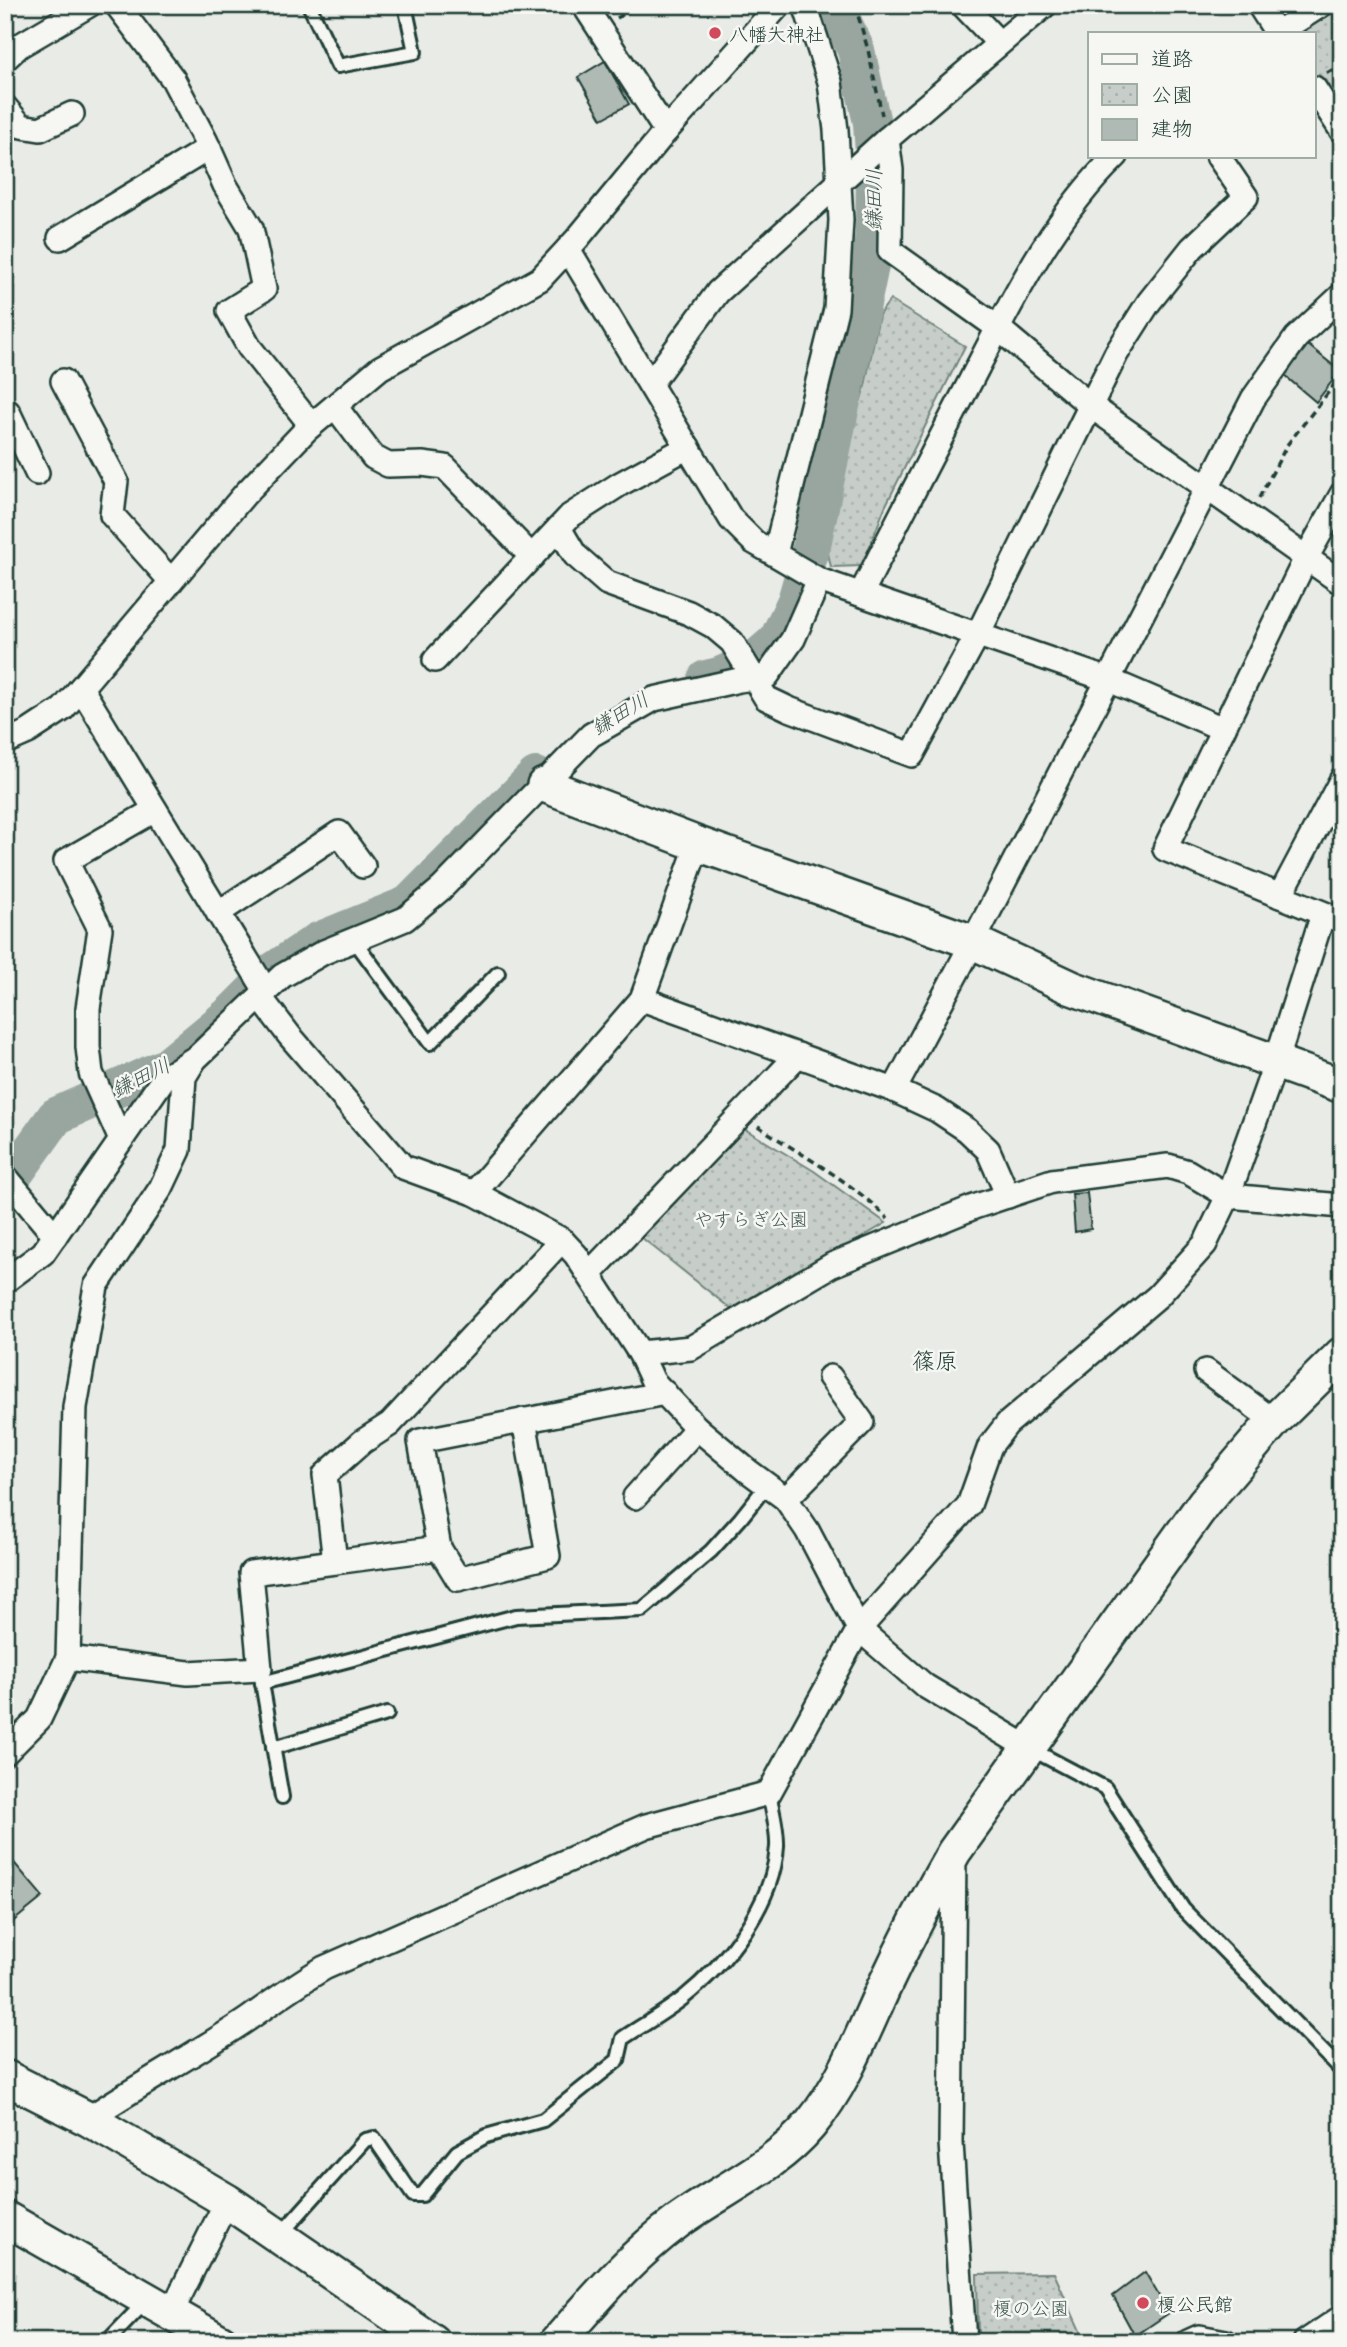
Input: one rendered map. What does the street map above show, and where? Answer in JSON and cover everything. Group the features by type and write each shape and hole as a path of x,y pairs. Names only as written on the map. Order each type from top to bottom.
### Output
{"street":[{"path":"5,59 19,46 89,5"},
{"path":"117,5 173,79 225,185 251,228 264,289 229,311 249,347 312,425"},
{"path":"584,5 666,131"},
{"path":"5,742 28,732 63,709 245,495 312,425 335,405 380,368 540,279 666,131 779,5"},
{"path":"775,554 836,309 841,220 840,181 830,82 806,5"},
{"path":"963,5 999,43"},
{"path":"650,384 718,292 887,139 1045,5"},
{"path":"1259,5 1277,32"},
{"path":"1280,32 1321,5"},
{"path":"1316,91 1341,130"},
{"path":"5,107 21,126 40,129 72,114"},
{"path":"887,139 891,170 890,251 998,328 1091,406 1342,583"},
{"path":"60,238 209,148"},
{"path":"860,594 998,328 1054,230 1099,172 1114,158"},
{"path":"559,528 575,555 607,583 689,613 713,626 732,642 766,698 912,755 978,634 1116,354 1149,302 1192,248 1246,197 1219,158"},
{"path":"568,249 731,519 754,542 819,580 1108,680 1223,729"},
{"path":"894,1090 1253,399 1296,338 1342,295"},
{"path":"64,381 116,481 111,515 171,581"},
{"path":"335,405 373,457 388,464 445,467 532,557"},
{"path":"5,413 8,412 37,473"},
{"path":"435,660 570,516 620,484 688,447"},
{"path":"89,2119 324,1968 646,1826 769,1793 859,1629 969,1504 990,1446 1007,1424 1158,1296 1205,1244 1228,1196 1276,1062 1333,918 1165,849 1306,558 1342,494"},
{"path":"5,1281 43,1254 164,1078 195,1059 282,976 324,952 405,919 442,888 591,736 654,699 767,676 793,639 819,580"},
{"path":"81,688 289,1035 403,1167 474,1193 562,1240 576,1255 640,1353 653,1381 697,1428 786,1499 807,1530 859,1629 925,1686 1027,1747"},
{"path":"1280,896 1342,779"},
{"path":"544,785 698,844 973,942 1072,988 1342,1087"},
{"path":"121,1140 100,1099 91,1073 88,1047 88,1008 100,929 66,861 155,810"},
{"path":"218,913 339,833 363,866"},
{"path":"474,1193 642,999 698,844"},
{"path":"642,999 894,1090 937,1110 967,1130 988,1150 1009,1196"},
{"path":"589,1274 798,1055"},
{"path":"5,1753 39,1719 68,1658 75,1407 96,1286 161,1188 179,1150 184,1077 195,1059"},
{"path":"640,1353 691,1348 832,1265 1052,1181 1168,1166 1188,1172 1228,1196 1342,1206"},
{"path":"5,1176 55,1236"},
{"path":"335,1562 325,1475 362,1442 390,1424 562,1240"},
{"path":"557,2342 630,2260 679,2221 750,2176 809,2127 830,2098 924,1903 954,1852 1204,1503 1274,1421 1342,1354"},
{"path":"1206,1371 1274,1421"},
{"path":"786,1499 862,1422 831,1377"},
{"path":"524,1420 548,1556 458,1579 439,1548 420,1441 524,1420 665,1393"},
{"path":"635,1497 697,1428"},
{"path":"68,1658 188,1674 261,1676 251,1573 439,1548"},
{"path":"954,1852 951,2143 964,2342"},
{"path":"5,2077 89,2119 228,2202 433,2342"},
{"path":"159,2306 228,2202"},
{"path":"5,2218 221,2342"},
{"path":"1305,2342 1342,2317"},
{"path":"1188,2342 1199,2337 1226,2342"}],"lane":[{"path":"309,5 338,66 415,52 405,5"},
{"path":"354,940 430,1044 498,974"},
{"path":"282,1797 261,1676 516,1616 642,1610 711,1551 767,1485"},
{"path":"273,1748 387,1714"},
{"path":"1027,1747 1105,1788 1183,1909 1342,2071"},
{"path":"278,2237 365,2140 374,2138 413,2195 422,2195 457,2152 486,2136 543,2120 618,2060 623,2038 682,1999 742,1937 761,1903 777,1846 769,1793"},
{"path":"107,2342 159,2306"}],"path":[{"path":"855,5 868,50 887,139"},
{"path":"1248,518 1287,445 1342,375"},
{"path":"741,1115 878,1209 904,1236"}],"green space":[{"path":"1328,5 1342,5 1342,123 1316,84 1316,32 1287,32"},
{"path":"890,300 965,346 885,507 862,566 831,567 825,539 840,469 865,386 879,315"},
{"name":"やすらぎ公園","path":"738,1125 814,1171 886,1223 736,1313 637,1234"},
{"name":"榎の公園","path":"1054,2273 1085,2342 978,2342 977,2274"}],"building":[{"path":"605,61 629,104 602,119 578,77"},
{"path":"1308,345 1340,371 1316,402 1284,375"},
{"path":"1087,1193 1091,1229 1075,1232 1072,1194"},
{"path":"5,1852 43,1897 5,1928"},
{"path":"1145,2272 1169,2313 1135,2336 1113,2296"}],"waterway":[{"name":"鎌田川","path":"706,679 755,660 777,641 796,601 812,545 871,261 875,169 872,123 856,50 835,5"},
{"name":"鎌田川","path":"5,1187 56,1116 168,1066 231,1014 275,970 318,941 409,904 536,776"}],"place":[{"name":"八幡大神社","path":"715,33"},
{"name":"榎公民館","path":"1143,2303"}],"district":[{"name":"篠原","path":"935,1359"}]}
